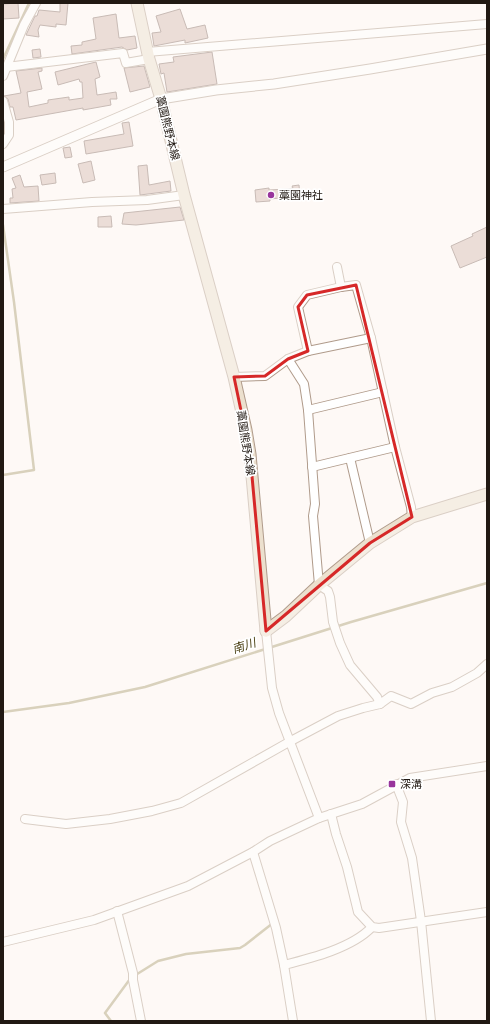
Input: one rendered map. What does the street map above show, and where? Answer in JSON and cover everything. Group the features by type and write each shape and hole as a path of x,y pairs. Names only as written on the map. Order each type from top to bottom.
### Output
{"main road":[{"name":"藁園熊野本線","path":"137,3 148,55 161,99 184,195 234,377 246,430 250,454 266,631"},
{"path":"266,631 286,616 319,585 370,543 412,517 487,494"}],"street":[{"path":"3,76 24,24 36,3"},
{"path":"6,67 123,52 126,63 148,55 487,24"},
{"path":"3,165 161,99 216,90 274,84 370,69 487,48"},
{"path":"3,101 9,122 9,135 3,144"},
{"path":"3,209 147,200 184,195"},
{"path":"337,267 341,287"},
{"path":"308,351 298,307 307,296 341,287 356,285 371,338 412,517"},
{"path":"234,377 265,376 288,359 308,351 371,338"},
{"path":"288,359 304,384 308,410 315,504 313,516 319,585 328,591 333,622 340,643 350,665 377,697 380,704"},
{"path":"308,410 383,392"},
{"path":"312,467 395,447"},
{"path":"350,458 370,543"},
{"path":"266,631 272,688 279,713 319,818"},
{"path":"25,819 66,824 152,811 181,803 338,716 380,704 391,696 412,704 432,693 452,687 477,673 487,664"},
{"path":"3,942 94,920 188,886 253,852 270,841 319,818 362,804 396,784 410,778 487,766"},
{"path":"396,784 403,802 402,822 412,858 421,921 431,1021"},
{"path":"331,814 347,867 358,912 372,928"},
{"path":"253,852 276,928 284,965 293,1021"},
{"path":"117,911 133,973 141,1021"},
{"path":"284,965 313,958 342,947 366,934 372,928 487,912"}],"highlighted area":[{"path":"356,285 412,517 370,543 266,631 250,454 234,377 265,376 288,359 308,351 298,307 307,295"}],"building":[{"path":"18,3 19,18 3,19 3,4"},
{"path":"60,3 68,3 66,25 56,24 56,27 40,25 38,30 39,37 26,35 39,10 60,12"},
{"path":"180,9 187,29 205,25 208,38 185,43 185,40 154,46 152,33 161,32 156,16"},
{"path":"116,14 119,38 135,36 137,48 127,50 122,47 72,54 71,46 82,45 82,42 96,39 93,18"},
{"path":"40,49 41,57 33,58 32,50"},
{"path":"212,52 217,84 167,92 164,73 161,74 159,64 174,62 173,57"},
{"path":"96,62 100,77 95,79 97,95 116,92 117,99 110,99 111,105 83,110 83,108 16,120 13,107 10,107 8,99 4,96 21,93 16,71 42,68 42,71 38,72 42,89 27,92 29,107 48,103 48,100 69,97 69,100 83,98 82,82 80,82 79,79 58,85 55,72"},
{"path":"144,66 150,87 130,92 124,68"},
{"path":"129,122 133,146 86,154 84,141 124,134 122,123"},
{"path":"70,147 72,157 65,158 63,148"},
{"path":"91,161 95,180 83,183 78,164"},
{"path":"147,165 149,185 170,181 171,191 140,195 138,166"},
{"path":"55,173 56,183 42,185 40,175"},
{"path":"20,175 24,187 38,186 39,201 10,203 10,198 13,198 12,189 16,188 12,178"},
{"path":"299,185 300,196 256,202 255,190 269,188 269,190 288,189 293,188 292,186"},
{"path":"180,207 184,220 136,225 122,224 124,213"},
{"path":"111,216 112,227 98,227 98,217"},
{"path":"487,227 487,257 460,268 451,246 473,236 472,234"}],"waterway":[{"path":"3,59 29,3"},
{"path":"3,225 14,302 34,470 3,475"},
{"name":"南川","path":"3,712 69,703 145,687 351,622 487,583"},
{"path":"134,976 158,961 186,954 240,948 273,923"},
{"path":"111,1021 105,1013 130,979"}],"place":[{"name":"藁園神社","path":"271,195"},
{"name":"深溝","path":"392,784"}]}
